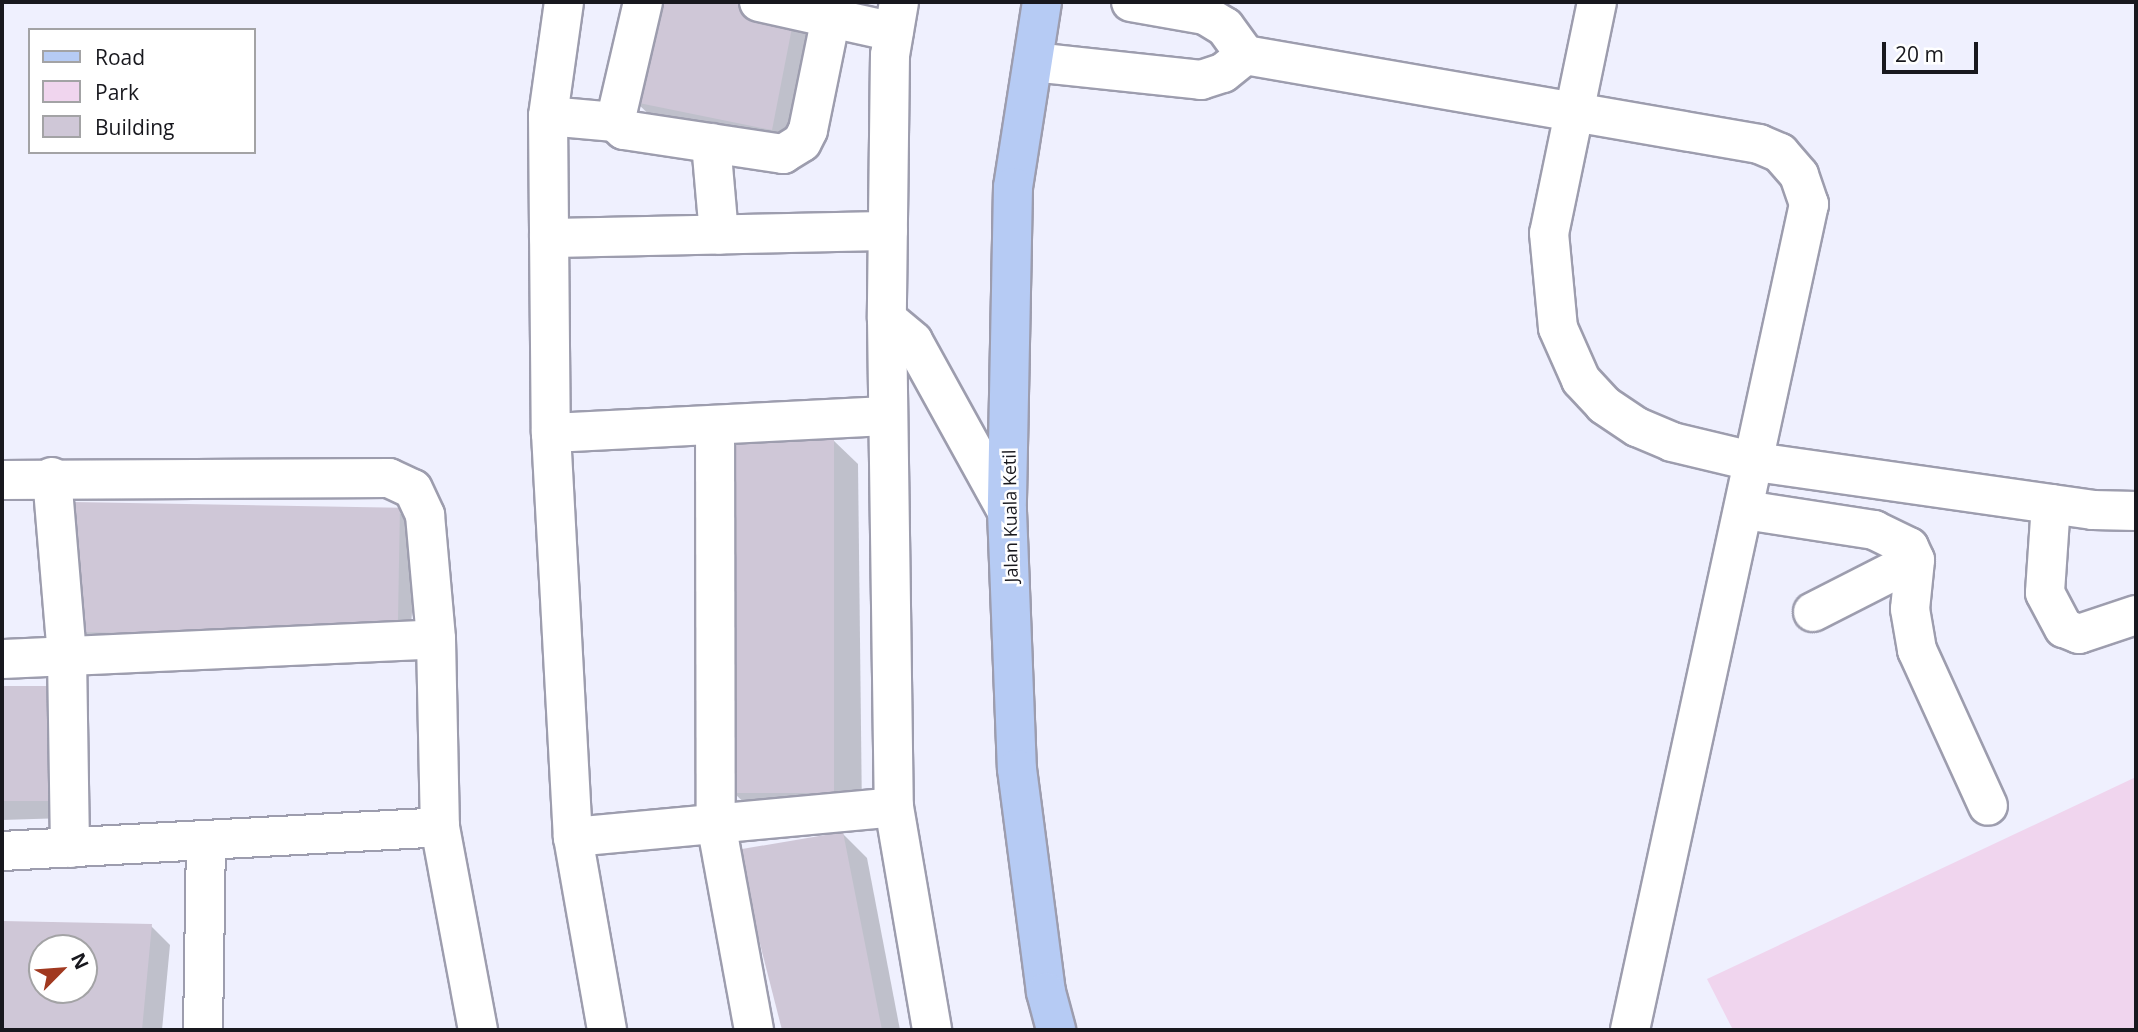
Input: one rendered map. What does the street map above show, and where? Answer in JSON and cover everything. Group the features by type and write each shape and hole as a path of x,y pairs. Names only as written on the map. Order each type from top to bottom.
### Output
{"main road":[{"name":"Jalan Kuala Ketil","path":"1042,2 1013,187 1007,511 1017,769 1046,992 1056,1030"}],"street":[{"path":"564,2 548,116 551,433 573,837 607,1030"},
{"path":"615,122 643,2"},
{"path":"759,2 897,17 887,319 894,807 932,1030"},
{"path":"1131,2 1171,5 1205,15 1234,28 1573,111 1759,144 1780,153 1799,175 1809,204 1756,462 1630,1030"},
{"path":"1597,2 1549,233 1558,328 1581,380 1604,405 1637,427 1672,442 1756,462 2051,503 2136,511"},
{"path":"548,116 615,122 624,130 783,154 802,142 832,10"},
{"path":"1033,62 1201,80 1223,73 1234,28"},
{"path":"711,143 719,235"},
{"path":"549,238 888,231"},
{"path":"887,319 914,341 1007,511"},
{"path":"551,433 887,416"},
{"path":"715,425 716,823 754,1030"},
{"path":"2,480 52,477 390,478 413,489 425,514 436,639 440,827 478,1030"},
{"path":"52,477 67,656 70,848"},
{"path":"2051,503 2045,593 2064,628 2079,634 2136,615"},
{"path":"1745,510 1874,530 1909,547 1915,561 1910,609 1917,650 1987,806"},
{"path":"1813,612 1915,561"},
{"path":"2,659 436,639"},
{"path":"573,837 894,807"},
{"path":"2,851 206,842 440,827"},
{"path":"203,1030 206,842"}],"green space":[{"path":"2136,777 2136,1030 1733,1030 1707,979"}],"building":[{"path":"654,2 797,2 772,130 634,102"},
{"path":"729,438 834,438 834,793 729,793"},
{"path":"73,502 400,508 398,638 71,632"},
{"path":"2,686 50,686 50,801 2,801"},
{"path":"843,832 882,1030 782,1030 736,850"},
{"path":"2,921 152,924 142,1030 2,1030"}]}
